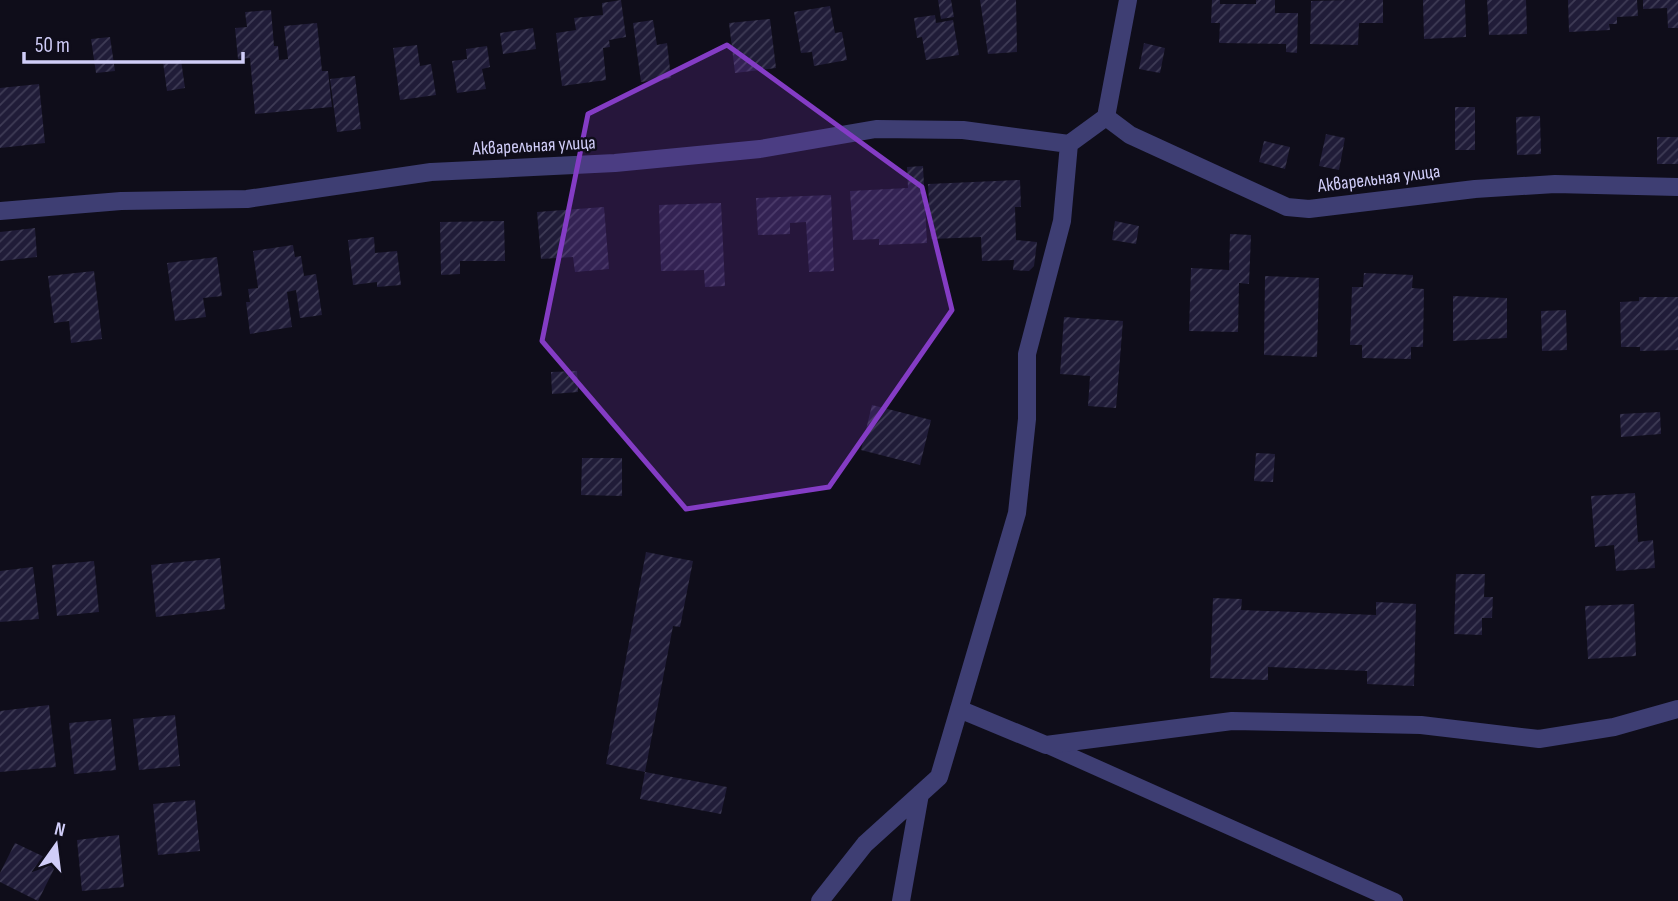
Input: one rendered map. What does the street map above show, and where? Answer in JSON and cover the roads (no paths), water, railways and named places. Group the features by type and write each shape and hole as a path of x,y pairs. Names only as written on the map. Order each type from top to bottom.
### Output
{"street":[{"path":"820,901 865,844 939,777 1017,513 1027,419 1027,355 1062,221 1069,144 1106,117 1128,0"},
{"name":"Акварельная улица","path":"1106,117 1130,135 1287,207 1309,209 1475,188 1555,184 1678,187"},
{"name":"Акварельная улица","path":"0,211 121,201 247,199 431,172 615,163 760,149 876,129 963,130 1069,144"},
{"path":"959,709 1046,745 1232,721 1421,724 1539,739 1614,727 1678,709"},
{"path":"901,901 920,794"}],"lane":[{"path":"1046,745 1395,901"}]}
